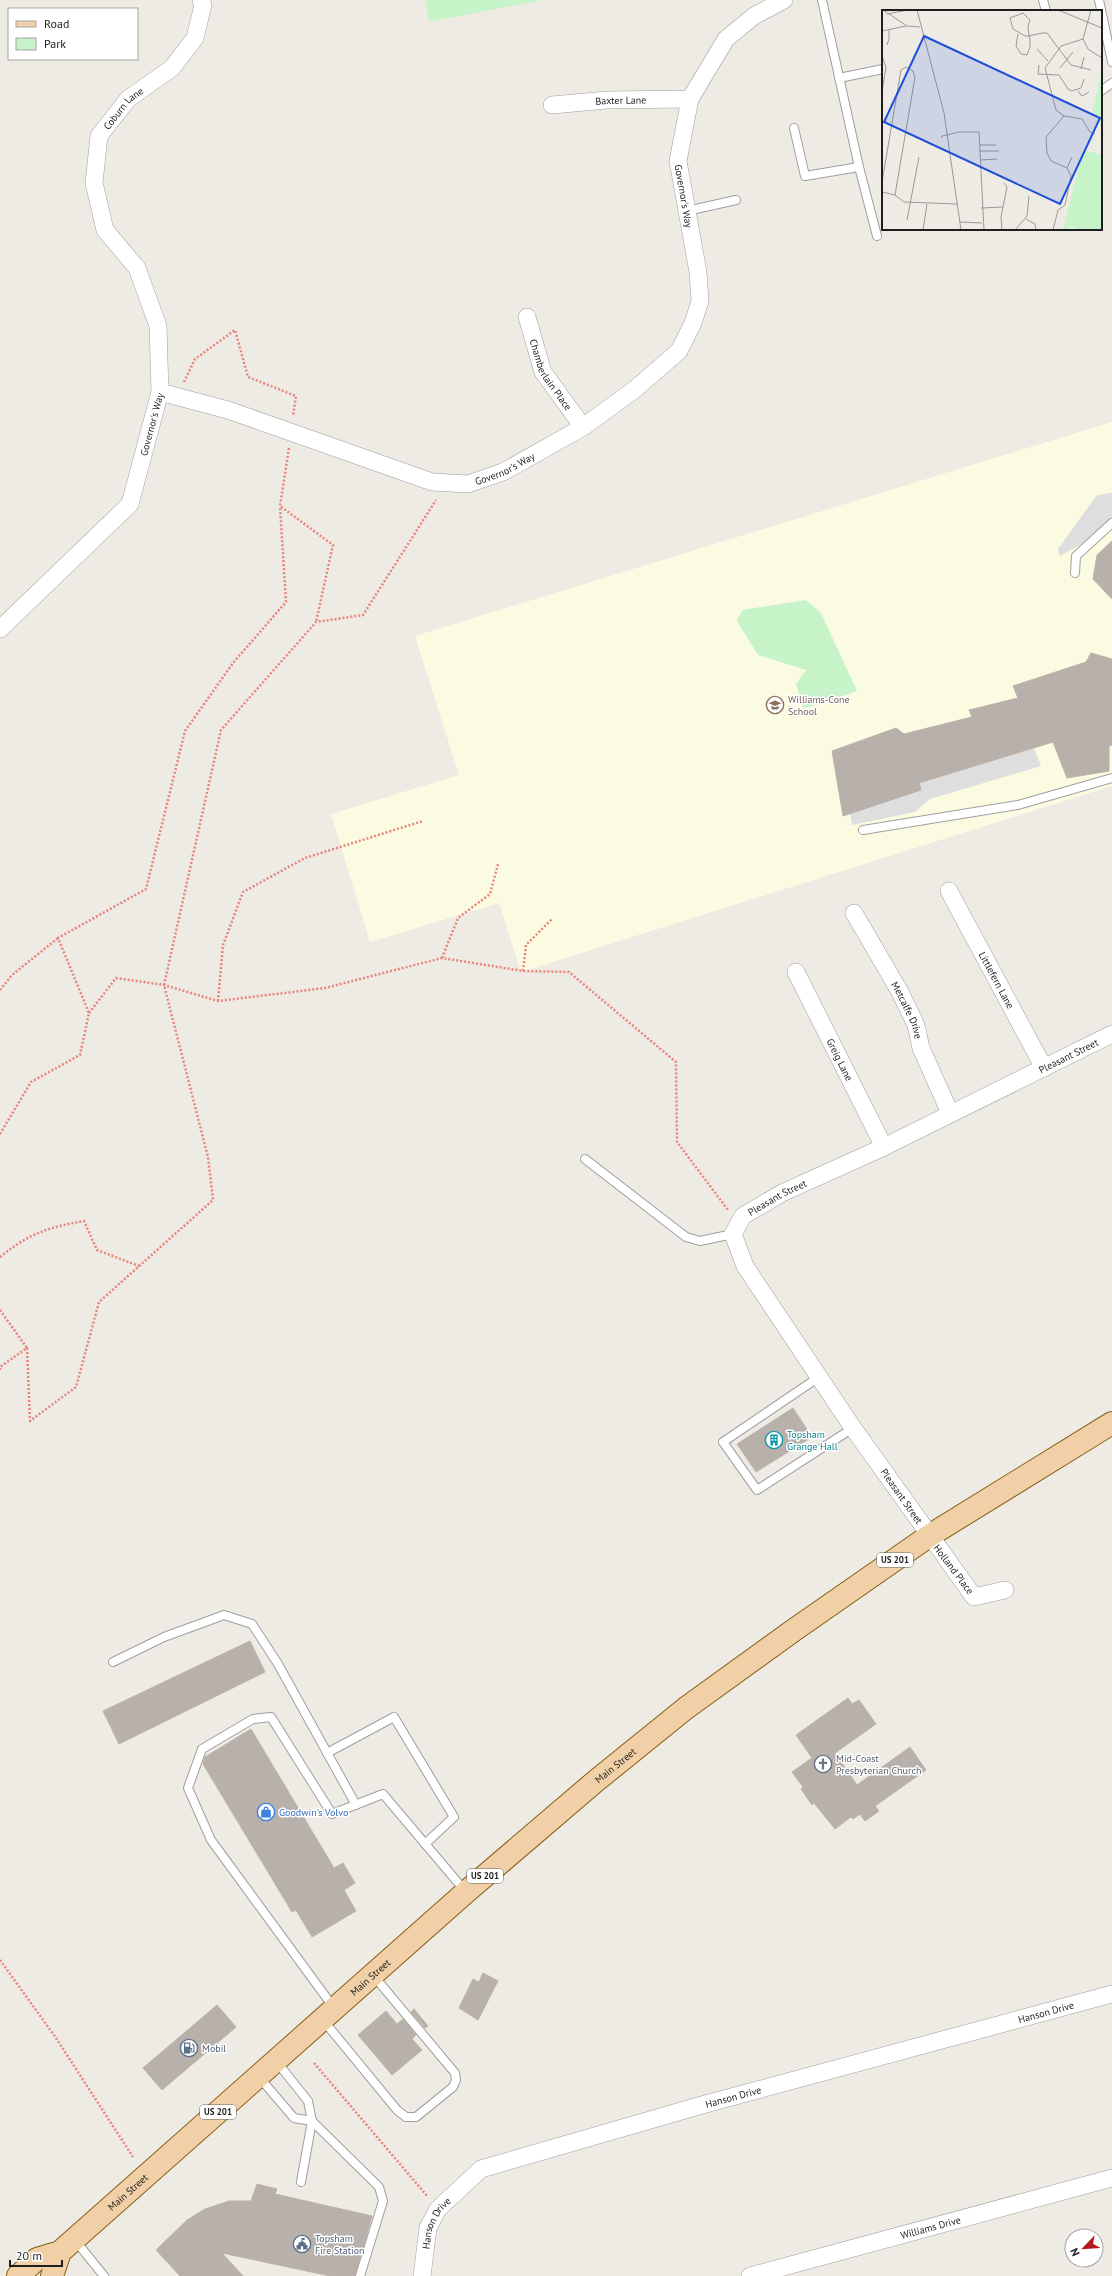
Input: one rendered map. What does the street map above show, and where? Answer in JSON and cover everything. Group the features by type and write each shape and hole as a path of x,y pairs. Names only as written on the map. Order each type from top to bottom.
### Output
{"main road":[{"name":"US 201","path":"929,1536 1112,1423"},
{"name":"Main Street","path":"18,2276 37,2259 67,2245 466,1892 597,1780 686,1708 794,1630 929,1536"},
{"name":"Main Street","path":"52,2276 67,2245"}],"street":[{"name":"Coburn Lane","path":"160,392 158,326 137,268 105,230 94,183 99,136 128,99 172,68 195,38 203,5 201,0"},
{"name":"Governor's Way","path":"0,629 130,504 160,392 228,410 282,429 294,440 432,482 468,484 503,472 583,427 634,390 680,351 693,323 700,301 698,272 678,161 690,99 726,39 754,16 784,0"},
{"name":"Baxter Lane","path":"552,106 607,100 690,99"},
{"name":"Chamberlain Place","path":"528,317 543,372 583,427"},
{"name":"Littlefern Lane","path":"949,891 1044,1068"},
{"name":"Metcalfe Drive","path":"854,913 900,992 916,1025 921,1048 950,1113"},
{"name":"Greig Lane","path":"796,972 884,1147"},
{"name":"Pleasant Street","path":"929,1536 853,1428 745,1266 733,1234 743,1216 782,1193 884,1147 1112,1034"},
{"name":"Holland Place","path":"929,1536 974,1597 1005,1590"},
{"name":"Hanson Drive","path":"422,2276 428,2228 438,2208 481,2169 702,2105 1112,1994"},
{"name":"Williams Drive","path":"750,2276 1112,2178"}],"lane":[{"path":"822,0 876,236"},
{"path":"1043,0 1046,10"},
{"path":"1099,0 1101,10"},
{"path":"1102,14 1112,62"},
{"path":"839,78 882,69"},
{"path":"1102,90 1112,83"},
{"path":"794,128 805,176 859,167"},
{"path":"687,211 736,200"},
{"path":"1075,573 1076,556 1112,522"},
{"path":"863,830 1018,805 1112,778"},
{"path":"585,1159 686,1237 700,1241 733,1234"},
{"path":"819,1377 724,1442 757,1490 853,1428"},
{"path":"113,1662 164,1637 224,1615 252,1624 278,1664 356,1805"},
{"path":"373,1975 455,2073 456,2080 453,2087 416,2117 406,2118 396,2110 211,1840 188,1788 202,1749 253,1719 271,1717 332,1814 383,1794 466,1892"},
{"path":"327,1753 394,1717 454,1817 425,1844"},
{"path":"275,2061 308,2101 312,2121 301,2182"},
{"path":"258,2075 294,2118 312,2121 379,2187 383,2201 360,2276"},
{"path":"67,2245 104,2276"}],"path":[{"path":"184,383 195,359 235,330 248,377 296,396 294,412"},
{"path":"0,990 12,975 58,938 146,889 185,731 233,663 286,602 280,506 294,440"},
{"path":"316,622 363,615 447,483"},
{"path":"0,1310 27,1348 30,1421 76,1387 99,1302 213,1200 208,1157 164,985 221,730 316,622 333,545 280,506"},
{"path":"218,1001 223,945 243,892 305,858 423,821"},
{"path":"442,958 458,918 490,894 498,864"},
{"path":"524,971 526,945 552,919"},
{"path":"58,938 89,1013"},
{"path":"0,1134 31,1082 80,1055 89,1013 116,978 164,985 218,1001 325,988 442,958 524,971 569,972 676,1062 677,1142 731,1214"},
{"path":"0,1257 20,1241 56,1226 84,1221 97,1250 139,1266"},
{"path":"0,1370 0,1367 27,1348"},
{"path":"0,1960 56,2038 132,2157"},
{"path":"314,2063 438,2208"}],"shaded area":[{"name":"Williams-Cone School","path":"1112,422 1112,786 521,972 499,903 370,942 331,814 459,775 415,636"},
{"path":"1112,493 1112,527 1060,556 1058,549 1097,495"},
{"path":"1034,748 1041,766 930,799 915,812 852,825 850,813 921,790 919,783"}],"green space":[{"path":"425,0 542,0 429,22"},
{"path":"806,600 821,613 857,691 824,703 803,708 796,684 806,670 758,655 737,621 742,610"}],"building":[{"path":"1112,541 1112,599 1093,579 1097,555"},
{"path":"1091,653 1112,659 1112,745 1109,746 1109,771 1067,778 1053,742 919,783 921,790 843,816 832,751 896,728 904,734 972,717 969,710 1018,698 1013,686 1086,662"},
{"name":"Topsham Grange Hall","path":"793,1408 812,1437 756,1472 737,1444"},
{"path":"250,1641 265,1672 119,1744 103,1711"},
{"name":"Mid-Coast Presbyterian Church","path":"848,1698 852,1704 859,1700 876,1724 835,1753 857,1785 910,1747 926,1770 875,1806 879,1811 865,1821 860,1814 853,1819 851,1817 835,1829 814,1803 812,1805 801,1789 803,1787 792,1772 812,1758 796,1735"},
{"name":"Goodwin's Volvo","path":"251,1729 334,1868 343,1863 355,1883 344,1890 356,1911 312,1937 296,1910 292,1912 203,1764 205,1757"},
{"path":"483,1973 498,1981 478,2020 459,2008 473,1979 479,1982"},
{"name":"Mobil","path":"217,2005 236,2027 162,2090 143,2068"},
{"path":"414,2009 428,2026 425,2028 411,2012"},
{"path":"386,2011 397,2024 403,2019 416,2035 412,2039 422,2050 392,2075 358,2035"},
{"path":"257,2184 277,2189 275,2194 372,2216 355,2276 330,2276 222,2253 243,2276 180,2276 156,2250 187,2220 205,2209 229,2201 251,2201"}],"place":[{"name":"Williams-Cone School","path":"775,705"},
{"name":"Topsham Grange Hall","path":"774,1440"},
{"name":"Mid-Coast Presbyterian Church","path":"823,1764"},
{"name":"Goodwin's Volvo","path":"266,1812"},
{"name":"Mobil","path":"189,2048"},
{"name":"Topsham Fire Station","path":"302,2244"}]}
